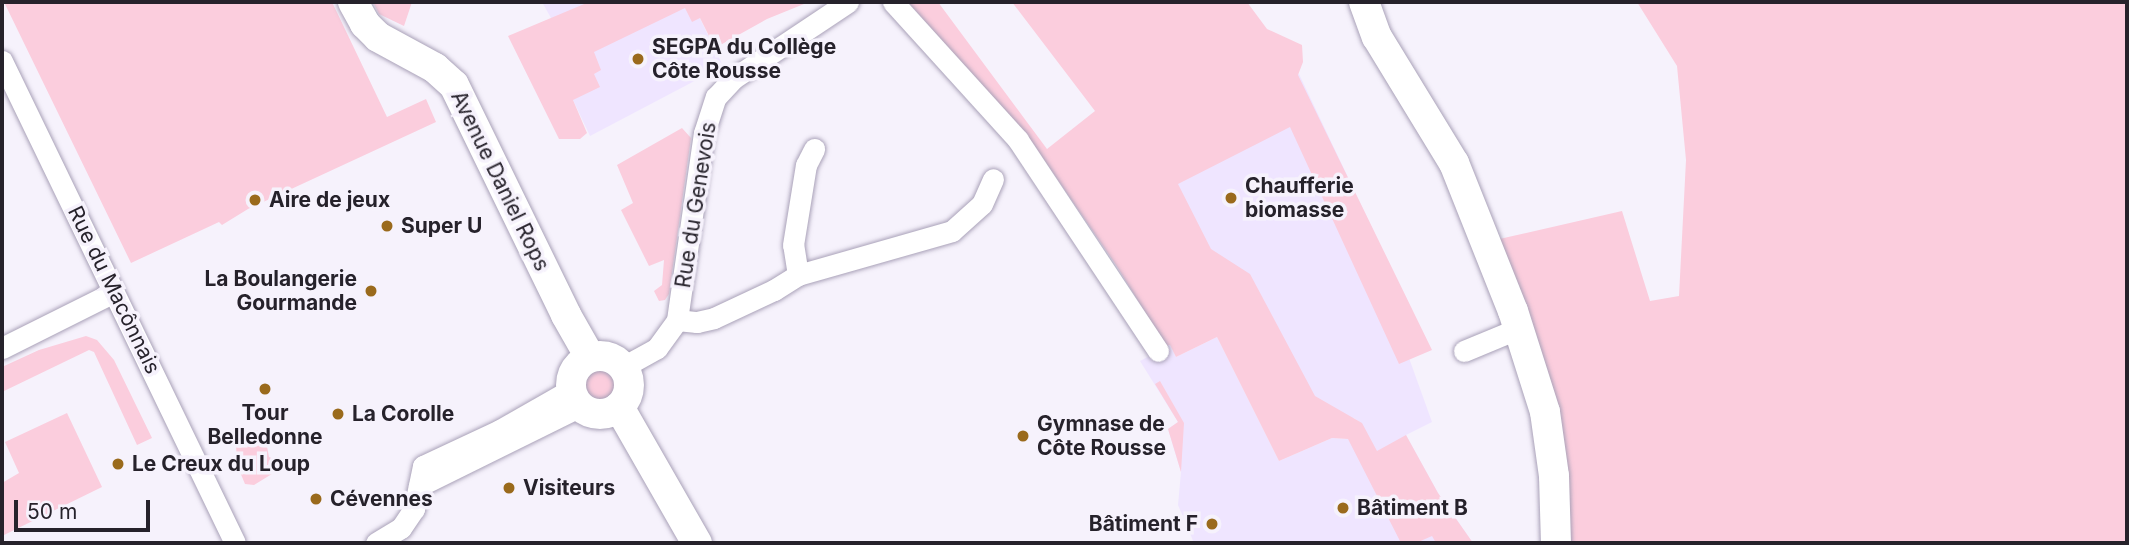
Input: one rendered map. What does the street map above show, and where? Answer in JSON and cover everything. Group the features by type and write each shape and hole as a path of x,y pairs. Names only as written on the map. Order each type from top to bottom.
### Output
{"main road":[{"name":"Avenue Daniel Rops","path":"353,2 365,24 378,37 435,68 454,85 566,315 590,358"},
{"path":"1364,2 1377,37 1454,163 1513,311 1545,412 1555,476 1556,543"},
{"path":"610,357 623,367 629,384 628,393 619,407 599,413 576,398 575,370 590,358 610,357"},
{"path":"619,407 697,543"}],"street":[{"name":"Rue du Genevois","path":"623,367 657,348 677,320 704,133 716,97 734,78 848,2"},
{"path":"893,2 1018,140 1158,351"},
{"name":"Rue du Macônnais","path":"2,61 235,543"},
{"path":"797,275 793,245 806,165 814,149"},
{"path":"677,320 697,322 714,318 774,290 797,275 951,231 982,204 993,179"},
{"path":"2,348 114,292"},
{"path":"1464,351 1517,329"},
{"path":"376,543 406,536 419,486 576,398"}],"shaded area":[{"path":"4,2 332,2 387,117 426,99 436,122 248,209 222,225 219,222 131,263"},
{"path":"373,2 412,2 404,26 379,14"},
{"path":"542,2 692,2 723,66 590,136 573,100 551,18"},
{"path":"589,2 804,4 767,19 715,48 700,18 692,22 685,8 594,52 601,70 594,74 600,87 573,100 587,133 580,139 559,139 508,36"},
{"path":"908,2 938,2 1047,149 1095,111 1012,2 1247,2 1267,29 1302,45 1303,62 1298,75 1432,350 1399,364 1290,127 1178,184 1211,249 1250,274 1315,396 1362,423 1377,451 1406,435 1438,493 1473,543 1436,543 1432,536 1416,543 1401,543 1348,439 1332,438 1279,461 1217,337 1176,357 1170,345 1166,346 1116,265 1034,145"},
{"path":"1637,2 2127,2 2127,543 1569,543 1495,240 1622,211 1650,301 1679,296 1686,160 1677,66"},
{"path":"1299,74 1430,350 1409,358 1432,422 1406,435 1438,493 1473,543 1194,543 1178,505 1181,472 1168,429 1178,422 1140,361 1170,345 1176,357 1217,337 1279,461 1332,438 1348,439 1362,424 1354,418 1299,440 1128,153 1266,85"},
{"path":"682,128 691,138 669,294 665,300 659,301 654,291 662,285 664,260 649,266 621,210 633,203 617,165"},
{"path":"86,336 97,340 114,360 152,438 137,445 94,352 89,350 2,392 2,367 39,350"},
{"path":"599,362 614,369 621,384 614,399 599,406 584,399 577,384 584,369"},
{"path":"1160,381 1184,423 1181,472 1168,429 1178,422 1155,384"},
{"path":"67,413 102,487 2,536 2,483 19,473 5,442"},
{"path":"257,430 266,441 269,457 276,460 280,469 254,485 245,484 237,465 236,444 242,434"}],"place":[{"name":"SEGPA du Collège Côte Rousse","path":"638,59"},
{"name":"Chaufferie biomasse","path":"1231,198"},
{"name":"Aire de jeux","path":"255,200"},
{"name":"Super U","path":"387,226"},
{"name":"La Boulangerie Gourmande","path":"371,291"},
{"name":"Tour Belledonne","path":"265,389"},
{"name":"La Corolle","path":"338,414"},
{"name":"Gymnase de Côte Rousse","path":"1023,436"},
{"name":"Le Creux du Loup","path":"118,464"},
{"name":"Visiteurs","path":"509,488"},
{"name":"Cévennes","path":"316,499"},
{"name":"Bâtiment B","path":"1343,508"},
{"name":"Bâtiment F","path":"1212,524"}]}
